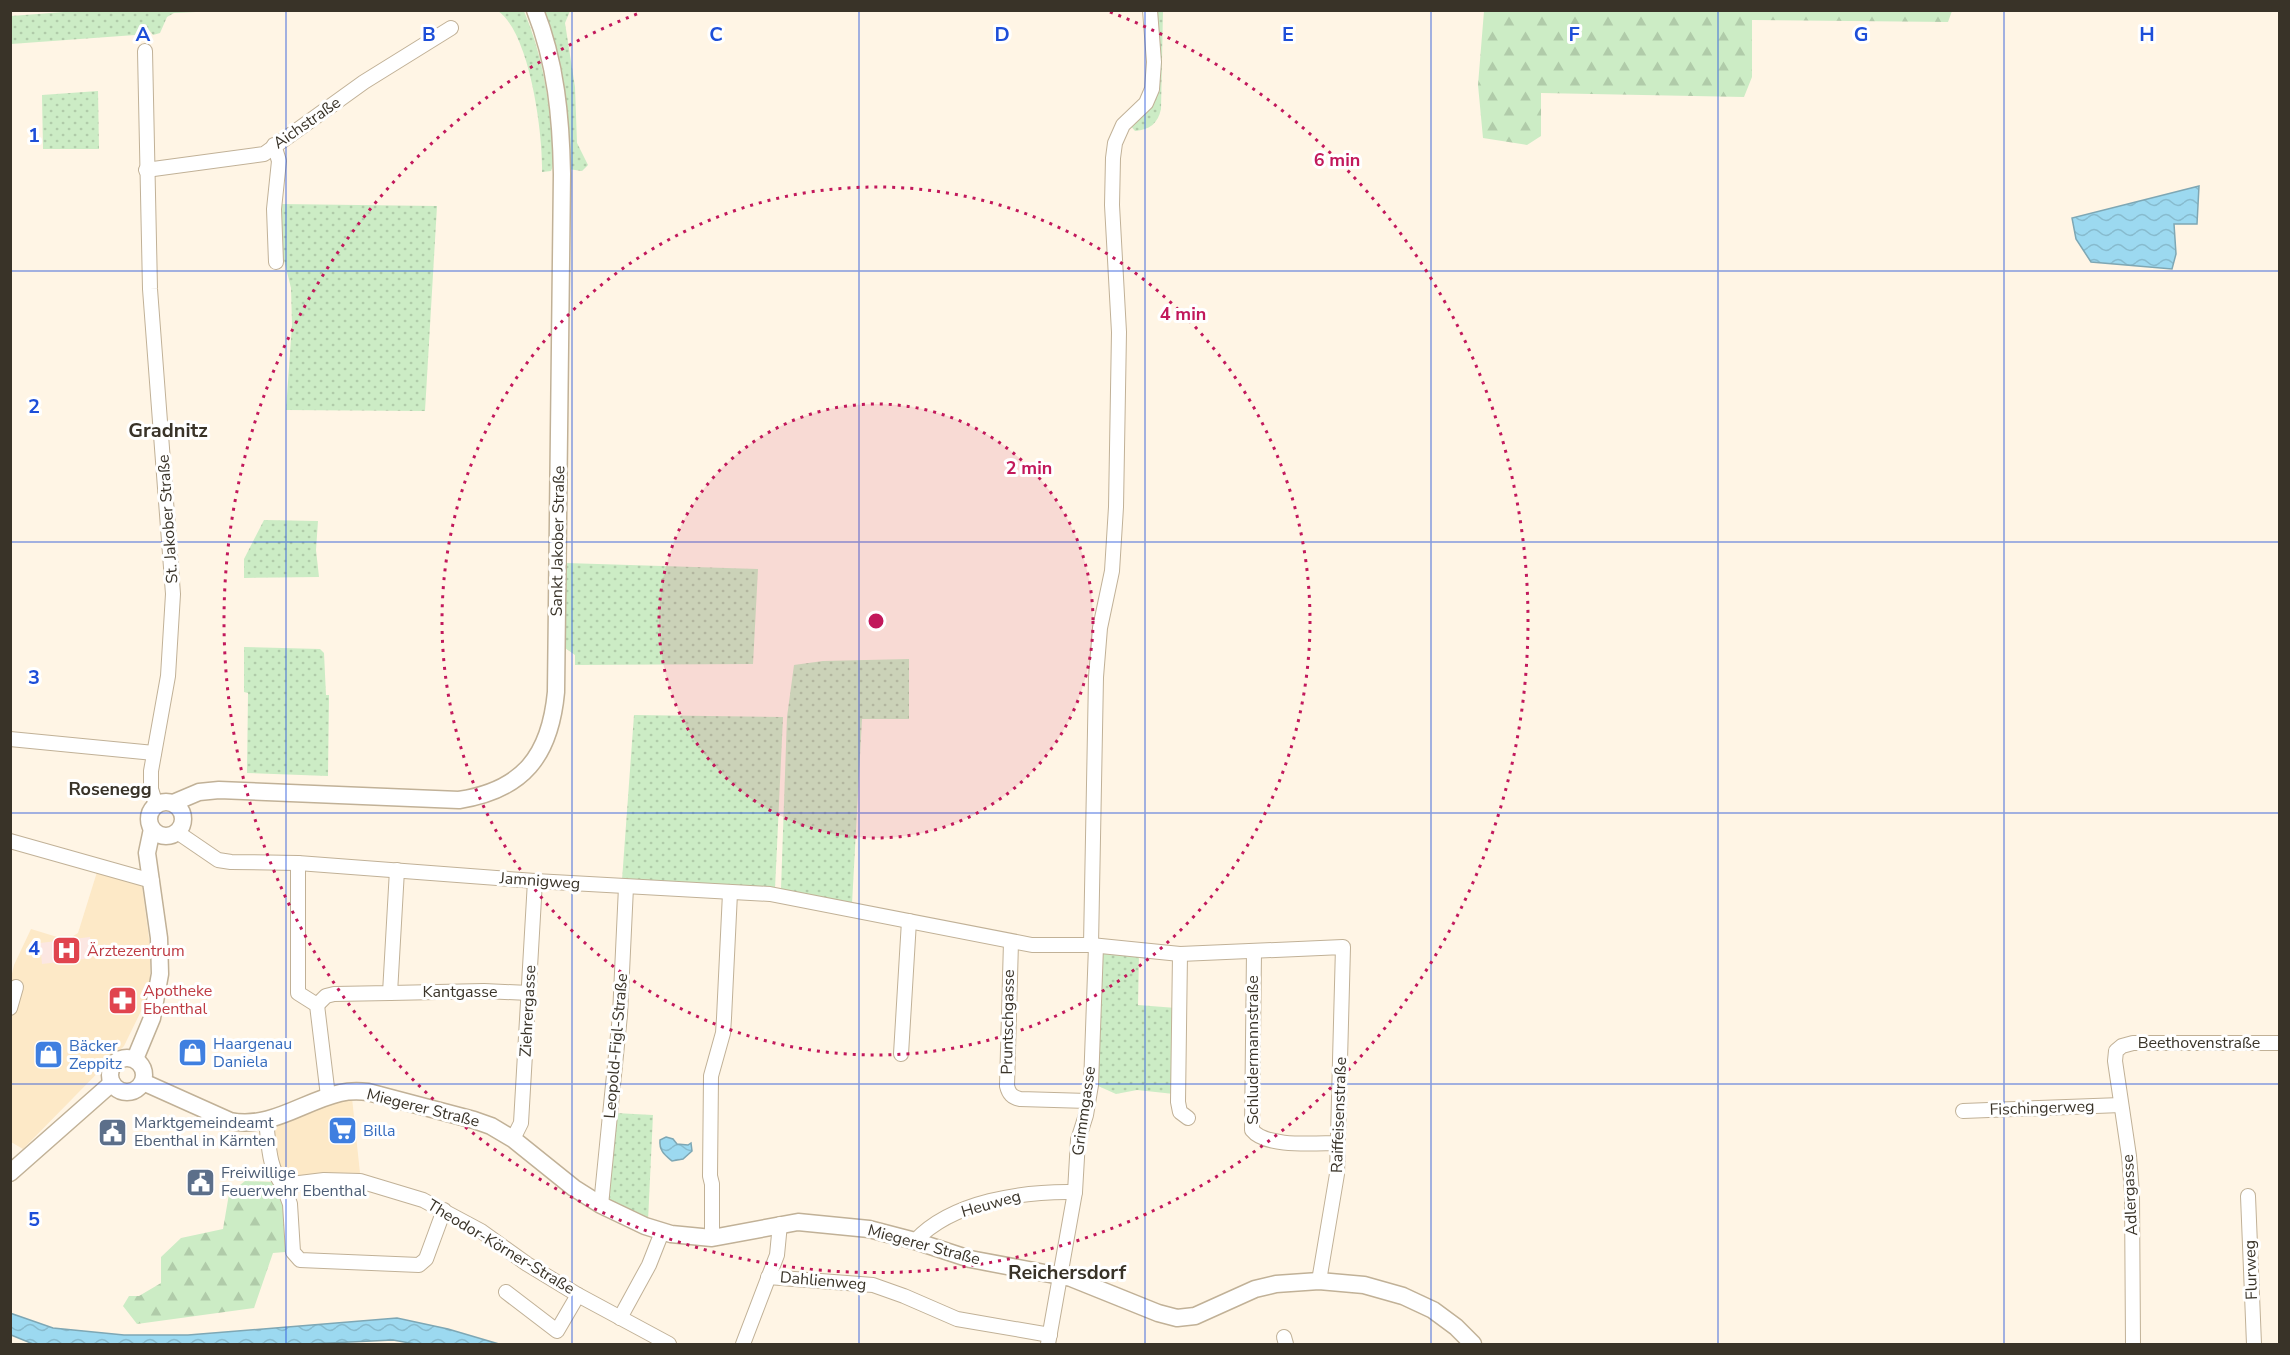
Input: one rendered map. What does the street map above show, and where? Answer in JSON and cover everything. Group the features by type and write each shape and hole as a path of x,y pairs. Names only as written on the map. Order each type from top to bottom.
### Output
{"main road":[{"name":"Sankt Jakober Straße","path":"156,805 167,802 178,809 210,796 238,791 459,800 480,797 501,789 522,775 541,751 554,714 556,692 562,174 556,89 550,57 536,14"},
{"path":"156,805 148,816 164,833"},
{"path":"135,1059 152,1018 159,987 159,950 147,853 164,833 181,827 178,809"},
{"path":"123,1058 135,1059 144,1069 143,1082 139,1088 124,1092 112,1083 111,1069 123,1058"},
{"name":"Miegerer Straße","path":"143,1082 230,1121 251,1124 266,1121 341,1092 368,1092 474,1120 491,1126 513,1139 574,1188 601,1205 662,1232 678,1236 712,1238 780,1224 813,1222 869,1229 915,1240 970,1259 1060,1274 1158,1313 1177,1317 1195,1316 1263,1287 1319,1281 1364,1285 1403,1296 1445,1318 1473,1344"},
{"path":"10,1173 112,1083"}],"street":[{"name":"Grimmgasse","path":"1049,1340 1075,1192 1078,1140 1088,1101 1093,945 1096,677 1100,628 1112,571 1116,507 1119,332 1114,261 1113,158 1115,143 1123,125 1146,103 1152,89 1154,62 1150,10"},
{"name":"Aichstraße","path":"146,170 264,153 364,82 451,28"},
{"name":"St. Jakober Straße","path":"145,51 150,289 173,594 168,676 150,789 156,805"},
{"path":"274,145 279,161 274,209 276,262"},
{"path":"10,740 154,753"},
{"name":"Jamnigweg","path":"164,833 218,860 231,862 298,863 535,881 783,895 1032,945 1093,945 1180,954 1343,947"},
{"path":"10,841 152,881"},
{"path":"298,863 298,993 317,1005 328,1096"},
{"path":"390,993 398,870"},
{"name":"Ziehrergasse","path":"513,1139 521,1123 535,881"},
{"name":"Leopold-Figl-Straße","path":"601,1205 620,1015 627,887"},
{"path":"712,1238 711,1076 723,1026 730,893"},
{"path":"901,1054 909,921"},
{"name":"Pruntschgasse","path":"1011,942 1008,984 1007,1086 1009,1092 1020,1099 1088,1101"},
{"name":"Raiffeisenstraße","path":"1319,1281 1336,1185 1343,947"},
{"name":"Schludermannstraße","path":"1254,952 1252,1130 1258,1137 1282,1143 1338,1143"},
{"path":"1180,954 1178,1102 1180,1112 1188,1118"},
{"path":"10,1008 16,987"},
{"name":"Kantgasse","path":"317,1005 326,996 334,994 484,991 529,993"},
{"name":"Beethovenstraße","path":"2119,1048 2133,1042 2280,1043"},
{"name":"Adlergasse","path":"2119,1048 2116,1051 2115,1061 2132,1193 2133,1344"},
{"name":"Fischingerweg","path":"1963,1111 2121,1105"},
{"path":"266,1121 271,1162 290,1204 293,1252 300,1260 419,1265 426,1259 444,1210"},
{"name":"Theodor-Körner-Straße","path":"283,1185 324,1180 360,1181 423,1200 481,1232 527,1264 578,1294 669,1344"},
{"name":"Heuweg","path":"915,1240 947,1218 969,1208 1031,1193 1075,1192"},
{"name":"Flurweg","path":"2248,1196 2253,1344"},
{"path":"743,1344 777,1255 780,1224"},
{"path":"620,1318 649,1265 662,1232"},
{"name":"Dahlienweg","path":"768,1277 873,1285 957,1319 1049,1340"},
{"path":"506,1292 557,1331 578,1294"}],"shaded area":[{"path":"97,872 142,886 150,946 150,979 145,1003 124,1046 23,1149 11,1142 11,978 14,965 31,929 67,940 78,933"},
{"name":"Ärztezentrum","path":"90,937 92,958 42,964 40,943"},
{"path":"352,1098 360,1173 355,1176 283,1181 275,1161 273,1128 335,1100"}],"green space":[{"path":"90,10 218,11 174,13 167,17 160,33 153,35 149,30 140,31 135,35 11,44 11,16"},
{"path":"1484,10 1952,11 1948,22 1752,20 1752,77 1744,97 1541,93 1541,136 1527,145 1483,138 1478,85"},
{"path":"498,11 524,11 535,42 549,106 553,156 551,171 542,172 537,110 519,40 509,23"},
{"path":"542,11 570,11 565,23 575,87 577,143 588,165 582,171 568,169"},
{"path":"1152,11 1163,11 1161,109 1152,125 1135,131 1130,125 1146,106"},
{"path":"98,91 99,149 43,149 42,95"},
{"path":"280,204 437,206 425,411 286,410 292,325 291,288 279,240"},
{"path":"264,520 318,521 316,550 319,577 244,578 244,559"},
{"path":"566,563 758,569 753,664 575,665 575,655 565,648"},
{"path":"244,647 320,649 324,653 326,695 329,695 328,776 247,773 248,693 244,692"},
{"path":"909,659 909,719 862,719 852,904 781,889 787,717 794,665 823,661"},
{"path":"634,715 783,717 775,889 622,880"},
{"path":"1105,950 1139,955 1138,1005 1176,1008 1174,1094 1137,1090 1116,1094 1096,1085 1100,957"},
{"path":"615,1113 653,1115 648,1221 606,1201"},
{"path":"245,1181 272,1182 284,1204 285,1252 273,1253 254,1308 137,1324 123,1306 129,1296 139,1296 161,1283 161,1257 181,1238 223,1229 229,1194"}],"water":[{"path":"2199,186 2197,224 2174,224 2176,254 2172,269 2091,262 2076,239 2072,218"},
{"path":"666,1137 673,1139 677,1144 691,1143 692,1151 683,1159 672,1161 660,1147 660,1140"},
{"path":"10,1313 53,1328 124,1335 188,1335 397,1318 448,1329 499,1344 415,1344 393,1340 308,1344 33,1344 11,1335"}],"place":[{"name":"Ärztezentrum","path":"66,951"},
{"name":"Apotheke Ebenthal","path":"122,1000"},
{"name":"Haargenau Daniela","path":"192,1053"},
{"name":"Bäcker Zeppitz","path":"48,1055"},
{"name":"Billa","path":"342,1131"},
{"name":"Marktgemeindeamt Ebenthal in Kärnten","path":"113,1132"},
{"name":"Freiwillige Feuerwehr Ebenthal","path":"200,1182"}],"district":[{"name":"Gradnitz","path":"168,430"},
{"name":"Rosenegg","path":"110,789"},
{"name":"Reichersdorf","path":"1067,1272"}]}
